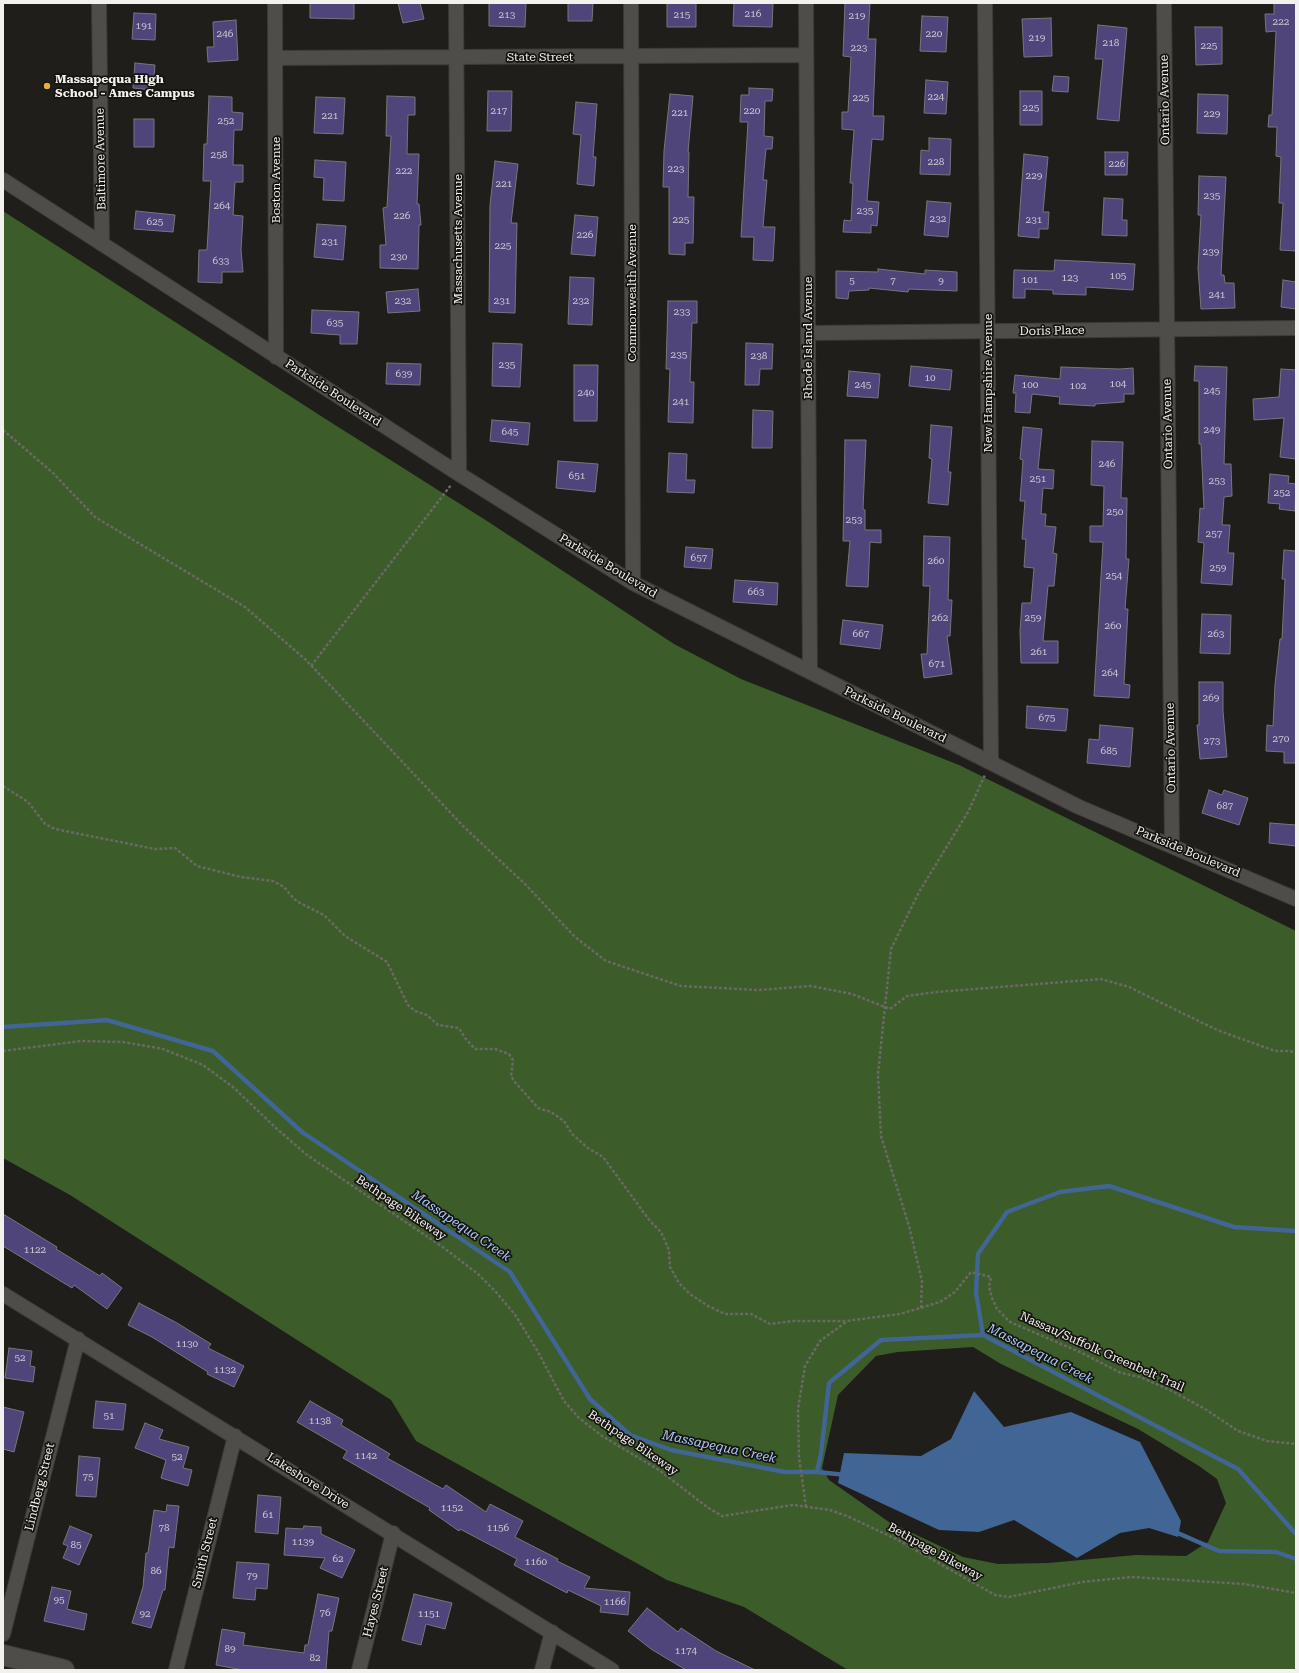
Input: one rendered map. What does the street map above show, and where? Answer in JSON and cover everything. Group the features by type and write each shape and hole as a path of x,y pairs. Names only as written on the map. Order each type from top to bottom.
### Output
{"street":[{"name":"Baltimore Avenue","path":"100,3 102,242"},
{"name":"Boston Avenue","path":"275,3 276,357"},
{"name":"Massachusetts Avenue","path":"456,3 459,474"},
{"name":"Commonwealth Avenue","path":"631,3 633,583"},
{"name":"Rhode Island Avenue","path":"806,3 810,672"},
{"name":"New Hampshire Avenue","path":"985,3 991,762"},
{"name":"Ontario Avenue","path":"1164,3 1172,846"},
{"name":"State Street","path":"275,58 806,55"},
{"name":"Parkside Boulevard","path":"3,180 102,242 276,357 633,583 1079,806 1296,899"},
{"name":"Doris Place","path":"808,332 1296,328"},
{"name":"Lakeshore Drive","path":"3,1294 393,1533 612,1670"},
{"name":"Lindberg Street","path":"3,1634 78,1339"},
{"name":"Smith Street","path":"176,1670 235,1436"},
{"name":"Hayes Street","path":"359,1670 393,1533"},
{"path":"542,1670 552,1632"},
{"path":"3,1655 64,1670"}],"path":[{"path":"3,430 54,473 94,517 244,607 311,666 464,827 525,884 575,937 606,961 681,986 759,990 811,986 852,994 890,1009 907,996 1101,979 1129,987 1217,1030 1275,1051 1290,1051 1296,1053"},
{"path":"311,666 459,474"},
{"path":"921,1308 922,1282 912,1240 881,1136 878,1074 891,949 919,892 968,812 991,762"},
{"name":"Nassau/Suffolk Greenbelt Trail","path":"3,786 28,802 45,824 55,829 155,849 175,848 197,866 241,877 273,881 284,887 294,899 324,915 345,936 387,962 408,1005 415,1011 427,1015 438,1025 458,1028 475,1049 495,1049 509,1054 513,1060 511,1076 531,1102 538,1108 551,1112 564,1121 572,1134 588,1148 602,1157 620,1178 650,1221 660,1232 669,1250 670,1267 679,1283 690,1294 725,1314 751,1314 770,1324 793,1321 846,1321 900,1314 940,1302 955,1292 971,1272 992,1277 989,1286 992,1298 997,1309 1010,1322 1121,1373 1140,1377 1170,1390 1205,1409 1238,1431 1267,1441 1296,1444"},
{"name":"Bethpage Bikeway","path":"3,1051 80,1041 123,1042 163,1049 203,1065 233,1087 307,1155 444,1248 478,1274 496,1292 516,1316 538,1352 564,1400 578,1417 602,1436 659,1470 722,1516 793,1505 830,1510 847,1516 889,1536 995,1596 1009,1597 1082,1582 1131,1577 1244,1584 1275,1588 1296,1593"},
{"path":"806,1507 799,1457 798,1409 805,1366 820,1341 846,1321"}],"green space":[{"path":"3,211 487,521 674,644 741,679 959,765 1296,931 1296,1670 848,1670 744,1607 667,1580 416,1441 391,1400 70,1195 3,1158","holes":["973,1347 1001,1364 1138,1429 1199,1466 1217,1479 1226,1503 1208,1542 1186,1556 1136,1555 1048,1563 998,1564 963,1557 889,1522 829,1480 822,1468 838,1395 876,1356 898,1352"]}],"water":[{"path":"974,1391 1004,1427 1071,1412 1140,1442 1181,1521 1178,1537 1149,1528 1120,1533 1077,1558 1014,1520 979,1532 939,1530 838,1483 844,1453 921,1456 951,1439"}],"building":[{"path":"310,3 354,3 354,19 310,18"},
{"path":"398,3 420,3 424,19 403,23"},
{"path":"489,3 526,3 525,27 489,26"},
{"path":"568,3 593,3 592,21 568,21"},
{"path":"667,3 696,3 696,27 667,27"},
{"path":"734,3 773,3 772,27 733,26"},
{"path":"845,3 870,3 868,39 876,39 873,116 884,116 883,140 872,139 867,201 879,202 877,226 871,225 871,233 843,232 844,220 851,221 853,183 850,183 854,130 842,129 842,112 848,112 851,57 843,56"},
{"path":"1274,3 1296,3 1296,251 1280,250 1283,203 1279,203 1281,157 1276,156 1277,127 1268,127 1269,115 1272,115 1276,31 1266,32 1265,14 1274,14"},
{"path":"134,13 156,14 155,40 132,39"},
{"path":"922,16 948,17 946,52 920,51"},
{"path":"1051,18 1052,56 1024,57 1022,19"},
{"path":"236,20 238,60 208,62 207,47 214,47 213,22"},
{"path":"1098,25 1127,28 1119,121 1097,119 1103,59 1095,59"},
{"path":"1195,27 1222,27 1222,64 1196,65"},
{"path":"135,63 155,65 153,90 133,88"},
{"path":"1054,76 1069,77 1068,92 1052,91"},
{"path":"926,80 948,82 946,114 924,113"},
{"path":"749,88 773,89 772,101 765,101 764,136 773,137 772,149 766,149 763,180 767,180 763,227 775,227 773,261 753,260 754,237 741,237 748,122 740,122 741,95 749,95"},
{"path":"488,91 512,91 511,131 487,131"},
{"path":"1020,91 1042,91 1042,125 1020,125"},
{"path":"670,94 693,96 688,152 688,197 694,197 693,243 685,243 685,255 669,254 669,187 663,187 664,151"},
{"path":"1198,94 1228,95 1227,134 1197,133"},
{"path":"209,96 232,97 232,112 243,113 242,130 234,130 233,165 243,165 243,182 235,182 233,215 243,216 241,250 243,272 222,272 222,283 198,282 199,250 207,250 211,181 203,181 204,144 207,144"},
{"path":"387,96 415,97 415,115 408,115 407,154 419,154 417,204 419,204 421,225 419,225 418,269 380,268 380,245 386,245 383,208 387,207 391,136 386,136"},
{"path":"316,97 345,98 343,134 314,133"},
{"path":"576,102 597,104 593,157 596,157 594,186 577,184 581,135 573,134"},
{"path":"134,119 154,119 154,147 134,147"},
{"path":"929,138 951,139 950,175 920,174 921,150 929,151"},
{"path":"1105,152 1128,152 1127,175 1105,175"},
{"path":"1024,154 1048,157 1043,212 1049,212 1048,229 1039,229 1039,238 1018,236"},
{"path":"315,160 346,162 344,201 323,200 324,178 314,177"},
{"path":"495,161 518,164 511,223 517,223 515,313 489,312 490,205"},
{"path":"1199,176 1226,177 1221,275 1224,275 1225,283 1234,283 1235,308 1201,309 1198,268 1201,215 1198,215"},
{"path":"1104,198 1123,199 1122,220 1127,220 1127,236 1102,235"},
{"path":"927,201 951,203 948,237 924,235"},
{"path":"136,211 175,215 173,232 134,229"},
{"path":"575,215 598,217 595,256 571,254"},
{"path":"317,224 346,226 343,260 314,257"},
{"path":"1055,260 1135,264 1133,290 1086,287 1086,295 1053,294 1053,290 1025,289 1025,298 1013,298 1014,270 1054,271"},
{"path":"878,269 925,274 925,270 957,272 957,291 909,289 908,292 869,288 869,290 849,291 848,299 836,298 836,271 878,272"},
{"path":"570,277 594,278 592,325 568,324"},
{"path":"1283,280 1296,282 1296,309 1281,307"},
{"path":"418,289 420,311 388,313 386,292"},
{"path":"668,301 697,301 697,323 692,323 690,382 694,382 693,423 668,422 670,369 666,369"},
{"path":"312,310 359,312 357,344 340,344 340,335 311,333"},
{"path":"493,343 522,344 520,387 492,386"},
{"path":"746,343 773,344 772,369 760,369 759,385 745,385"},
{"path":"387,363 421,364 420,385 386,384"},
{"path":"574,365 598,365 597,421 574,421"},
{"path":"911,366 952,370 950,390 909,386"},
{"path":"1195,366 1227,367 1224,464 1231,464 1232,496 1224,497 1222,525 1230,525 1228,553 1234,553 1232,585 1201,583 1204,543 1198,542 1200,508 1204,509 1201,444 1199,444 1199,381 1194,381"},
{"path":"1061,367 1133,368 1134,394 1124,394 1124,402 1095,404 1095,406 1059,404 1060,397 1032,394 1030,413 1015,412 1016,393 1013,393 1015,375 1060,379"},
{"path":"1281,369 1296,370 1296,459 1280,457 1284,418 1254,420 1253,399 1279,397"},
{"path":"849,371 880,374 878,398 847,396"},
{"path":"753,410 773,411 772,448 752,448"},
{"path":"492,420 530,423 528,445 490,441"},
{"path":"931,425 952,427 948,472 951,472 948,505 928,503 932,459 929,458"},
{"path":"1023,427 1042,429 1038,469 1054,470 1053,489 1043,488 1041,514 1046,514 1045,526 1056,527 1053,553 1057,554 1054,586 1048,586 1043,641 1058,641 1058,663 1021,663 1020,631 1022,603 1031,603 1034,568 1024,567 1026,539 1022,539 1025,501 1020,501 1023,460 1020,459"},
{"path":"845,440 866,440 863,509 865,510 865,530 881,530 881,543 870,542 868,587 846,586 850,541 843,541"},
{"path":"1092,441 1123,442 1121,498 1127,498 1126,559 1129,559 1125,609 1128,609 1124,684 1130,685 1129,698 1094,696 1103,542 1090,542 1090,526 1103,526 1104,486 1091,485"},
{"path":"669,453 687,454 686,480 695,480 694,493 667,492"},
{"path":"558,461 598,464 595,492 556,488"},
{"path":"1270,474 1289,476 1288,483 1296,484 1295,511 1279,509 1280,504 1268,503"},
{"path":"924,536 950,537 948,600 952,600 950,636 947,636 952,674 924,678 921,654 927,654 930,586 923,586"},
{"path":"686,547 713,549 711,569 684,567"},
{"path":"1284,550 1296,551 1296,763 1284,763 1284,752 1266,751 1267,725 1273,726 1275,685 1280,639 1282,639 1285,579 1282,579"},
{"path":"735,580 778,583 777,605 733,602"},
{"path":"1202,614 1231,615 1230,654 1200,653"},
{"path":"843,620 883,625 880,649 840,644"},
{"path":"1199,682 1223,682 1223,711 1227,757 1200,759 1197,725 1199,725"},
{"path":"1027,706 1068,709 1066,731 1026,728"},
{"path":"1100,725 1133,728 1130,767 1087,763 1089,739 1099,740"},
{"path":"1209,790 1222,795 1224,790 1248,798 1239,825 1202,813"},
{"path":"1270,823 1296,825 1296,846 1269,843"},
{"path":"3,1214 57,1247 56,1249 100,1276 102,1273 122,1288 107,1309 74,1285 72,1288 3,1246"},
{"path":"139,1303 177,1323 211,1344 208,1348 244,1366 234,1387 207,1374 208,1372 152,1337 128,1325"},
{"path":"9,1348 32,1351 30,1366 35,1367 33,1382 5,1378"},
{"path":"96,1401 126,1404 123,1430 93,1428"},
{"path":"310,1401 343,1420 341,1425 390,1454 387,1458 443,1489 446,1485 486,1512 490,1504 523,1521 515,1537 558,1559 557,1561 590,1577 584,1588 630,1592 628,1615 600,1612 601,1606 568,1590 567,1593 514,1565 517,1559 460,1529 459,1531 429,1510 430,1508 343,1458 347,1451 297,1422"},
{"path":"3,1407 24,1412 14,1452 3,1449"},
{"path":"145,1423 163,1430 159,1439 189,1447 183,1468 192,1470 188,1486 161,1478 166,1460 135,1448"},
{"path":"79,1456 100,1458 96,1497 76,1496"},
{"path":"258,1495 281,1497 278,1534 255,1532"},
{"path":"167,1505 179,1506 174,1548 169,1547 165,1590 163,1590 151,1628 132,1623 143,1587 146,1553 148,1553 154,1510 166,1512"},
{"path":"70,1526 92,1535 79,1565 63,1558 68,1546 63,1544"},
{"path":"304,1526 321,1527 321,1534 355,1550 342,1578 320,1568 325,1558 284,1555 286,1528 303,1529"},
{"path":"237,1562 269,1564 267,1589 256,1588 255,1600 233,1598"},
{"path":"52,1587 71,1591 67,1609 87,1614 84,1630 44,1621"},
{"path":"318,1594 339,1598 332,1631 329,1631 326,1670 243,1670 216,1665 222,1629 245,1633 243,1645 304,1653 305,1645 308,1645"},
{"path":"414,1594 452,1603 445,1629 426,1624 421,1645 402,1640"},
{"path":"647,1608 678,1632 681,1628 716,1651 755,1670 686,1670 651,1649 628,1631"}],"waterway":[{"name":"Massapequa Creek","path":"3,1027 107,1020 213,1051 302,1132 510,1272 590,1399 630,1435 671,1450 785,1472 817,1472 821,1454 829,1383 881,1340 983,1335 1238,1469 1296,1534"},
{"path":"983,1335 976,1292 978,1254 1007,1212 1060,1192 1109,1186 1234,1227 1296,1231"},
{"path":"817,1472 846,1475"},
{"path":"1173,1531 1219,1551 1276,1552 1296,1559"}],"place":[{"name":"Massapequa High School - Ames Campus","path":"47,86"}]}
